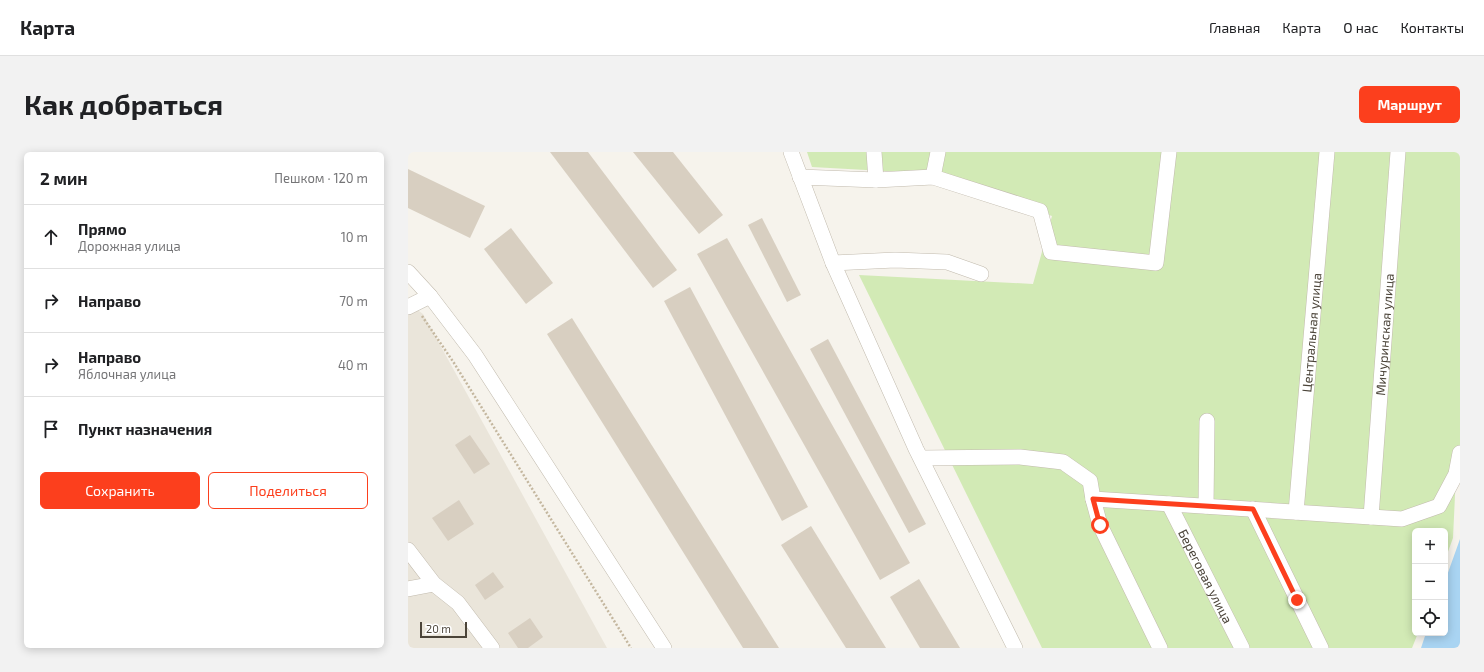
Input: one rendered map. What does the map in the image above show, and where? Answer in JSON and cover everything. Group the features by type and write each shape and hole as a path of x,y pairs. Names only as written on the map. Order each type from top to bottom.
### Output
{"street":[{"path":"791,152 833,263 921,458 1015,648"},
{"path":"874,152 876,180"},
{"path":"933,177 938,152"},
{"path":"800,177 876,180 933,177 1040,212 1051,252 1156,263 1169,152"},
{"name":"Центральная улица","path":"1296,512 1327,152"},
{"name":"Мичуринская улица","path":"1371,517 1380,372 1398,152"},
{"path":"833,263 895,260 947,262 981,274"},
{"path":"408,272 430,296 475,355 664,648"},
{"path":"411,305 430,296"},
{"path":"1206,506 1207,421"},
{"path":"1093,499 1402,520 1439,506 1456,474 1460,453"},
{"path":"921,458 1020,457 1063,462 1090,481 1100,525 1160,648"},
{"name":"Береговая улица","path":"1169,504 1242,648"},
{"path":"1253,509 1321,648"},
{"path":"408,550 434,584 458,603 492,648"},
{"path":"408,589 434,584"}],"path":[{"path":"411,305 454,363 631,648"}],"shaded area":[{"path":"408,303 423,314 607,648 408,648"}],"green space":[{"path":"807,152 1460,152 1460,462 1456,474 1453,538 1448,552 1448,528 1412,528 1412,636 1417,636 1412,648 1042,648 859,275 1033,284 1052,216 920,173 812,167"}],"water":[{"path":"1460,539 1460,648 1421,648 1425,636 1448,636 1448,573"}],"building":[{"path":"550,152 588,152 677,270 653,288"},
{"path":"633,152 673,152 723,215 699,234"},
{"path":"408,169 485,206 470,238 408,208"},
{"path":"762,218 801,295 787,302 748,225"},
{"path":"511,228 553,283 526,304 484,249"},
{"path":"727,238 910,563 880,580 697,254"},
{"path":"690,287 808,507 782,521 664,301"},
{"path":"572,318 779,648 743,648 547,334"},
{"path":"828,339 926,524 909,533 810,349"},
{"path":"470,435 490,464 474,474 455,445"},
{"path":"459,500 474,524 448,541 432,518"},
{"path":"811,526 886,648 846,648 781,545"},
{"path":"493,572 504,587 485,600 475,585"},
{"path":"919,579 960,648 920,648 890,597"},
{"path":"530,618 543,637 528,648 518,648 508,633"}],"route":[{"path":"1100,525 1093,499 1253,509 1297,600"}]}
